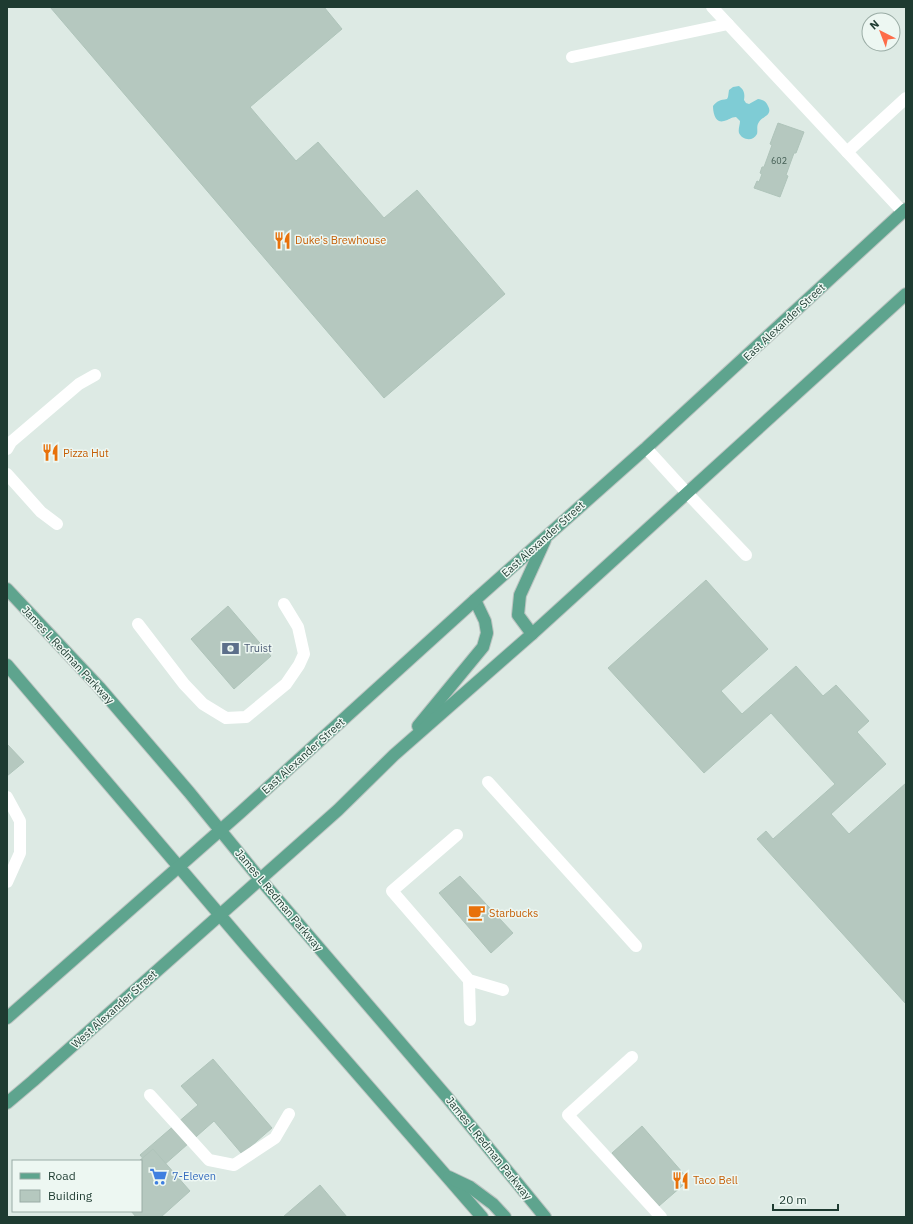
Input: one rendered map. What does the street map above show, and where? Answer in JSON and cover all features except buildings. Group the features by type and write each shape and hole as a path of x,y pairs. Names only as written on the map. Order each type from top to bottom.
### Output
{"main road":[{"name":"East Alexander Street","path":"179,867 646,448 905,213"},
{"path":"220,915 338,810 394,755 532,634 906,294"},
{"path":"532,634 518,615 520,595 546,537"},
{"name":"James L Redman Parkway","path":"7,590 13,602 99,688 446,1096 545,1217"},
{"path":"394,755 483,647 487,633 485,621 475,600"},
{"path":"7,665 220,915 482,1217"},
{"path":"7,1018 179,867"},
{"name":"West Alexander Street","path":"7,1103 220,915"},
{"path":"446,1176 470,1186 494,1204 505,1217"}],"street":[{"path":"712,7 905,213"},
{"path":"572,57 728,24"},
{"path":"847,152 906,98"},
{"path":"7,449 11,442 79,384 95,375"},
{"path":"646,448 686,493 746,555"},
{"path":"7,474 41,512 57,524"},
{"path":"138,624 184,684 203,704 226,718 246,717 286,684 299,665 304,654 298,627 284,604"},
{"path":"488,782 636,946"},
{"path":"7,797 20,821 20,853 7,882"},
{"path":"457,835 392,891 469,980 503,990"},
{"path":"469,980 470,1020"},
{"path":"632,1056 568,1115 661,1217"},
{"path":"150,1095 209,1160 234,1165 275,1138 289,1114"}],"water":[{"path":"739,86 744,92 744,100 746,103 749,104 760,99 767,104 769,109 768,113 757,126 757,134 755,137 750,139 745,139 740,135 740,121 736,117 726,121 718,121 713,111 714,104 727,99 729,90 733,87"}],"place":[{"name":"Duke's Brewhouse","path":"282,240"},
{"name":"Pizza Hut","path":"50,453"},
{"name":"Truist","path":"231,648"},
{"name":"Starbucks","path":"476,913"},
{"name":"7-Eleven","path":"159,1176"},
{"name":"Taco Bell","path":"680,1180"}]}
